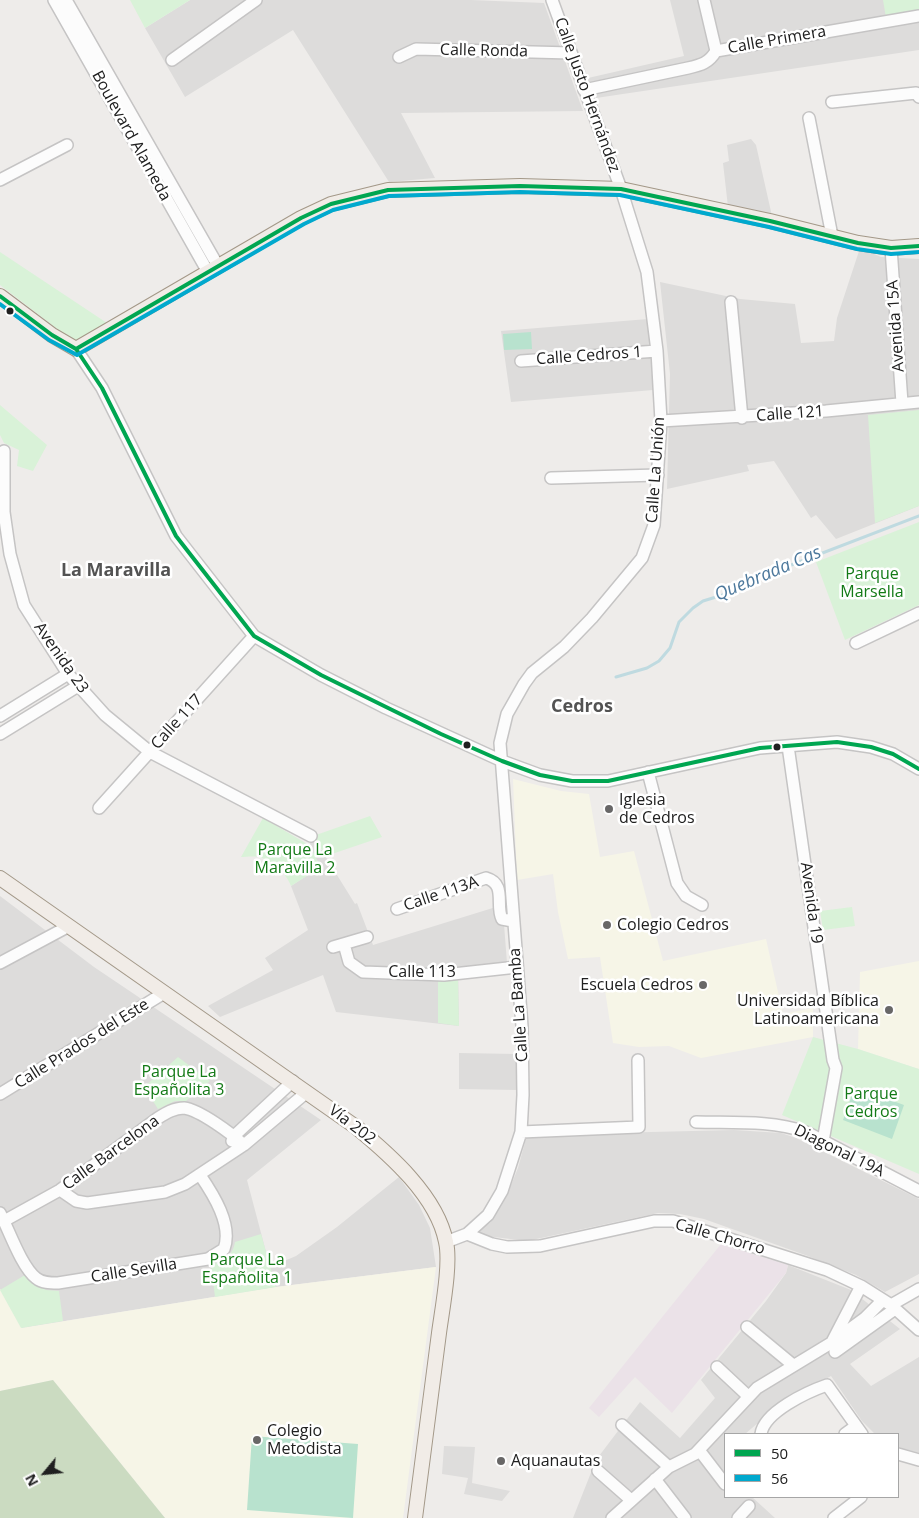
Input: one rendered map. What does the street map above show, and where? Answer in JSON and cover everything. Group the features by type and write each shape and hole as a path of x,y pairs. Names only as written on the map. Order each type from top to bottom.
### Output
{"main road":[{"path":"0,296 52,335 76,349 307,215 331,204 379,192 421,188 520,186 621,189 858,243 891,248 919,246"},
{"name":"Vía 202","path":"0,878 356,1127 390,1155 424,1194 439,1222 446,1242 445,1290 415,1518"}],"street":[{"path":"172,60 256,0"},
{"name":"Calle Justo Hernández","path":"552,0 621,189"},
{"path":"704,0 716,51"},
{"name":"Boulevard Alameda","path":"63,1 213,269"},
{"name":"Calle Primera","path":"584,90 688,68 712,59 716,51 918,16"},
{"name":"Calle Ronda","path":"399,57 416,49 571,53"},
{"path":"832,102 916,93 919,97"},
{"path":"809,118 832,236"},
{"path":"0,180 67,145"},
{"name":"Calle La Unión","path":"502,761 500,743 503,726 516,694 532,673 564,647 592,618 642,558 654,525 662,421 657,350 647,272 621,189"},
{"name":"Avenida 15A","path":"891,248 902,403"},
{"path":"731,302 742,418"},
{"path":"76,349 102,388 176,536 254,636 321,675 386,708 502,761 540,775 572,781 608,781 724,754 837,742 857,743 893,754 919,769"},
{"name":"Calle Cedros 1","path":"522,360 657,350"},
{"name":"Calle 121","path":"662,421 742,418 919,402"},
{"name":"Avenida 23","path":"4,451 4,512 10,554 24,605 68,674 105,715 150,752 311,836"},
{"path":"551,478 658,474"},
{"path":"856,642 919,612"},
{"name":"Calle 117","path":"99,808 254,636"},
{"path":"0,716 68,674"},
{"path":"0,734 78,686"},
{"name":"Avenida 19","path":"788,746 833,1060 836,1068 834,1090 823,1141"},
{"name":"Calle La Bamba","path":"467,1234 488,1215 502,1191 521,1132 524,1095 502,761"},
{"path":"648,772 677,882 686,896 702,905"},
{"name":"Calle 113A","path":"396,909 486,878 498,887 501,898 499,910 502,919 513,921"},
{"path":"0,963 69,926"},
{"path":"332,947 367,937"},
{"name":"Calle 113","path":"344,944 349,962 363,972 444,974 517,966"},
{"name":"Calle Prados del Este","path":"0,1094 164,993"},
{"path":"521,1132 639,1127 638,1060"},
{"path":"227,1155 234,1136 283,1092 292,1081"},
{"path":"60,1190 81,1203 94,1203 165,1192 200,1175 244,1145 307,1092"},
{"name":"Calle Barcelona","path":"2,1217 60,1190 158,1118 175,1109 190,1110 234,1136 244,1145"},
{"name":"Diagonal 19A","path":"696,1122 775,1124 806,1132 919,1192"},
{"name":"Calle Sevilla","path":"2,1217 28,1268 33,1275 43,1282 58,1283 208,1260 224,1249 227,1240 220,1212 200,1175"},
{"name":"Calle Chorro","path":"467,1234 492,1244 507,1247 540,1246 654,1221 674,1222 827,1270 862,1286 890,1305 919,1330"},
{"path":"446,1242 467,1234"},
{"path":"833,1348 862,1286"},
{"path":"612,1518 669,1467 695,1454 748,1396 792,1365 833,1348 865,1318 919,1289"},
{"path":"747,1327 792,1365"},
{"path":"717,1367 748,1396"},
{"path":"761,1433 762,1425 783,1407 827,1385 859,1430"},
{"path":"622,1425 669,1467"},
{"path":"699,1450 724,1483"},
{"path":"899,1454 919,1460"},
{"path":"598,1471 631,1500"},
{"path":"655,1479 685,1518"},
{"path":"834,1518 860,1498"},
{"path":"738,1518 749,1506"}],"shaded area":[{"path":"190,0 471,0 544,3 583,111 401,113 435,178 389,182 293,30 185,97 145,28"},
{"path":"670,0 919,0 919,50 596,98 588,78 684,56"},
{"path":"751,139 756,145 772,216 728,207 723,163 729,161 727,145"},
{"path":"860,248 881,257 919,259 919,506 836,539 816,515 811,518 774,461 747,465 749,471 667,489 670,374 660,282 740,299 795,304 801,343 834,341 837,318"},
{"path":"648,319 653,390 511,402 501,331"},
{"path":"513,779 561,791 589,794 600,857 634,851 663,961 766,939 783,1014 813,1008 813,1037 701,1058 669,1046 639,1047 613,1043 600,957 568,959 558,912 553,874 517,880"},
{"path":"314,838 355,904 357,903 373,945 496,907 504,924 507,963 458,967 459,1026 336,1012 323,975 220,1017 208,1006 273,970 265,958 308,930 291,886 320,867 309,845"},
{"path":"0,896 94,967 321,1120 247,1180 270,1267 296,1256 337,1227 399,1177 419,1205 430,1228 436,1267 276,1287 21,1328 0,1289"},
{"name":"Universidad Bíblica Latinoamericana","path":"919,961 919,1069 858,1049 860,972"},
{"path":"459,1053 517,1054 517,1090 459,1089"},
{"path":"734,1130 781,1133 796,1138 919,1199 919,1274 885,1292 856,1275 808,1256 704,1219 680,1214 658,1213 527,1241 486,1236 476,1232 490,1223 507,1195 518,1168 527,1135"},
{"path":"721,1244 788,1265 786,1273 672,1413 635,1377 599,1417 589,1408"},
{"path":"788,1265 851,1290 900,1329 850,1364 871,1386 919,1357 919,1453 899,1447 899,1433 874,1433 862,1421 831,1376 779,1405 746,1433 724,1433 724,1498 753,1498 775,1518 573,1518 596,1460 640,1402 680,1438 715,1398 701,1380 766,1301 786,1273"},
{"name":"Colegio Metodista","path":"436,1267 403,1518 165,1518 53,1380 0,1391 0,1289 22,1328 276,1287"},
{"path":"444,1446 475,1447 472,1483 510,1491 502,1501 464,1494 468,1478 442,1474"}],"green space":[{"path":"130,0 190,0 145,28"},
{"path":"883,0 919,0 919,12 886,18"},
{"path":"0,252 107,323 78,341 69,338 0,285"},
{"path":"531,332 532,349 504,350 503,334"},
{"path":"0,405 47,445 33,471 17,466 19,450 4,443 0,435"},
{"path":"919,410 919,506 875,523 868,415"},
{"name":"Parque Marsella","path":"919,522 919,605 845,640 816,562"},
{"path":"370,816 382,837 326,856 314,838 316,835"},
{"name":"Parque La Maravilla 2","path":"263,818 309,845 321,867 291,886 282,872 263,858 241,857"},
{"path":"852,907 855,926 823,930 820,911"},
{"path":"458,979 459,1026 438,1023 438,980"},
{"name":"Parque Cedros","path":"813,1037 858,1049 919,1069 919,1174 782,1115"},
{"name":"Parque La Españolita 3","path":"178,1057 210,1081 186,1101 175,1101 158,1109 144,1087"},
{"path":"855,1087 904,1105 892,1139 843,1120"},
{"name":"Parque La Españolita 1","path":"261,1234 276,1287 215,1297 211,1265 230,1254 235,1242"},
{"path":"25,1275 46,1290 59,1291 63,1321 21,1328 0,1290"},
{"path":"53,1380 165,1518 0,1518 0,1391"},
{"path":"252,1436 358,1444 353,1518 247,1510"}],"waterway":[{"name":"Quebrada Cas","path":"616,677 647,668 659,661 670,648 679,622 703,601 739,590 744,582 757,575 773,572 919,516"}],"transit line":[{"name":"50","path":"76,349 301,218 331,204 388,190 520,186 621,189 770,221 858,243 891,248 919,246"},
{"name":"56","path":"0,304 49,340 77,355 304,224 333,210 389,196 520,192 620,195 769,227 857,249 891,254 919,252"},
{"name":"50","path":"0,296 52,335 76,349 102,388 176,536 254,636 321,675 441,734 502,761 540,775 572,781 608,781 760,748 837,742 871,747 893,754 919,769"}],"place":[{"name":"Iglesia de Cedros","path":"609,809"},
{"name":"Colegio Cedros","path":"607,925"},
{"name":"Escuela Cedros","path":"703,985"},
{"name":"Universidad Bíblica Latinoamericana","path":"889,1010"},
{"name":"Colegio Metodista","path":"257,1440"},
{"name":"Aquanautas","path":"501,1461"}],"district":[{"name":"La Maravilla","path":"116,571"},
{"name":"Cedros","path":"582,707"}]}
